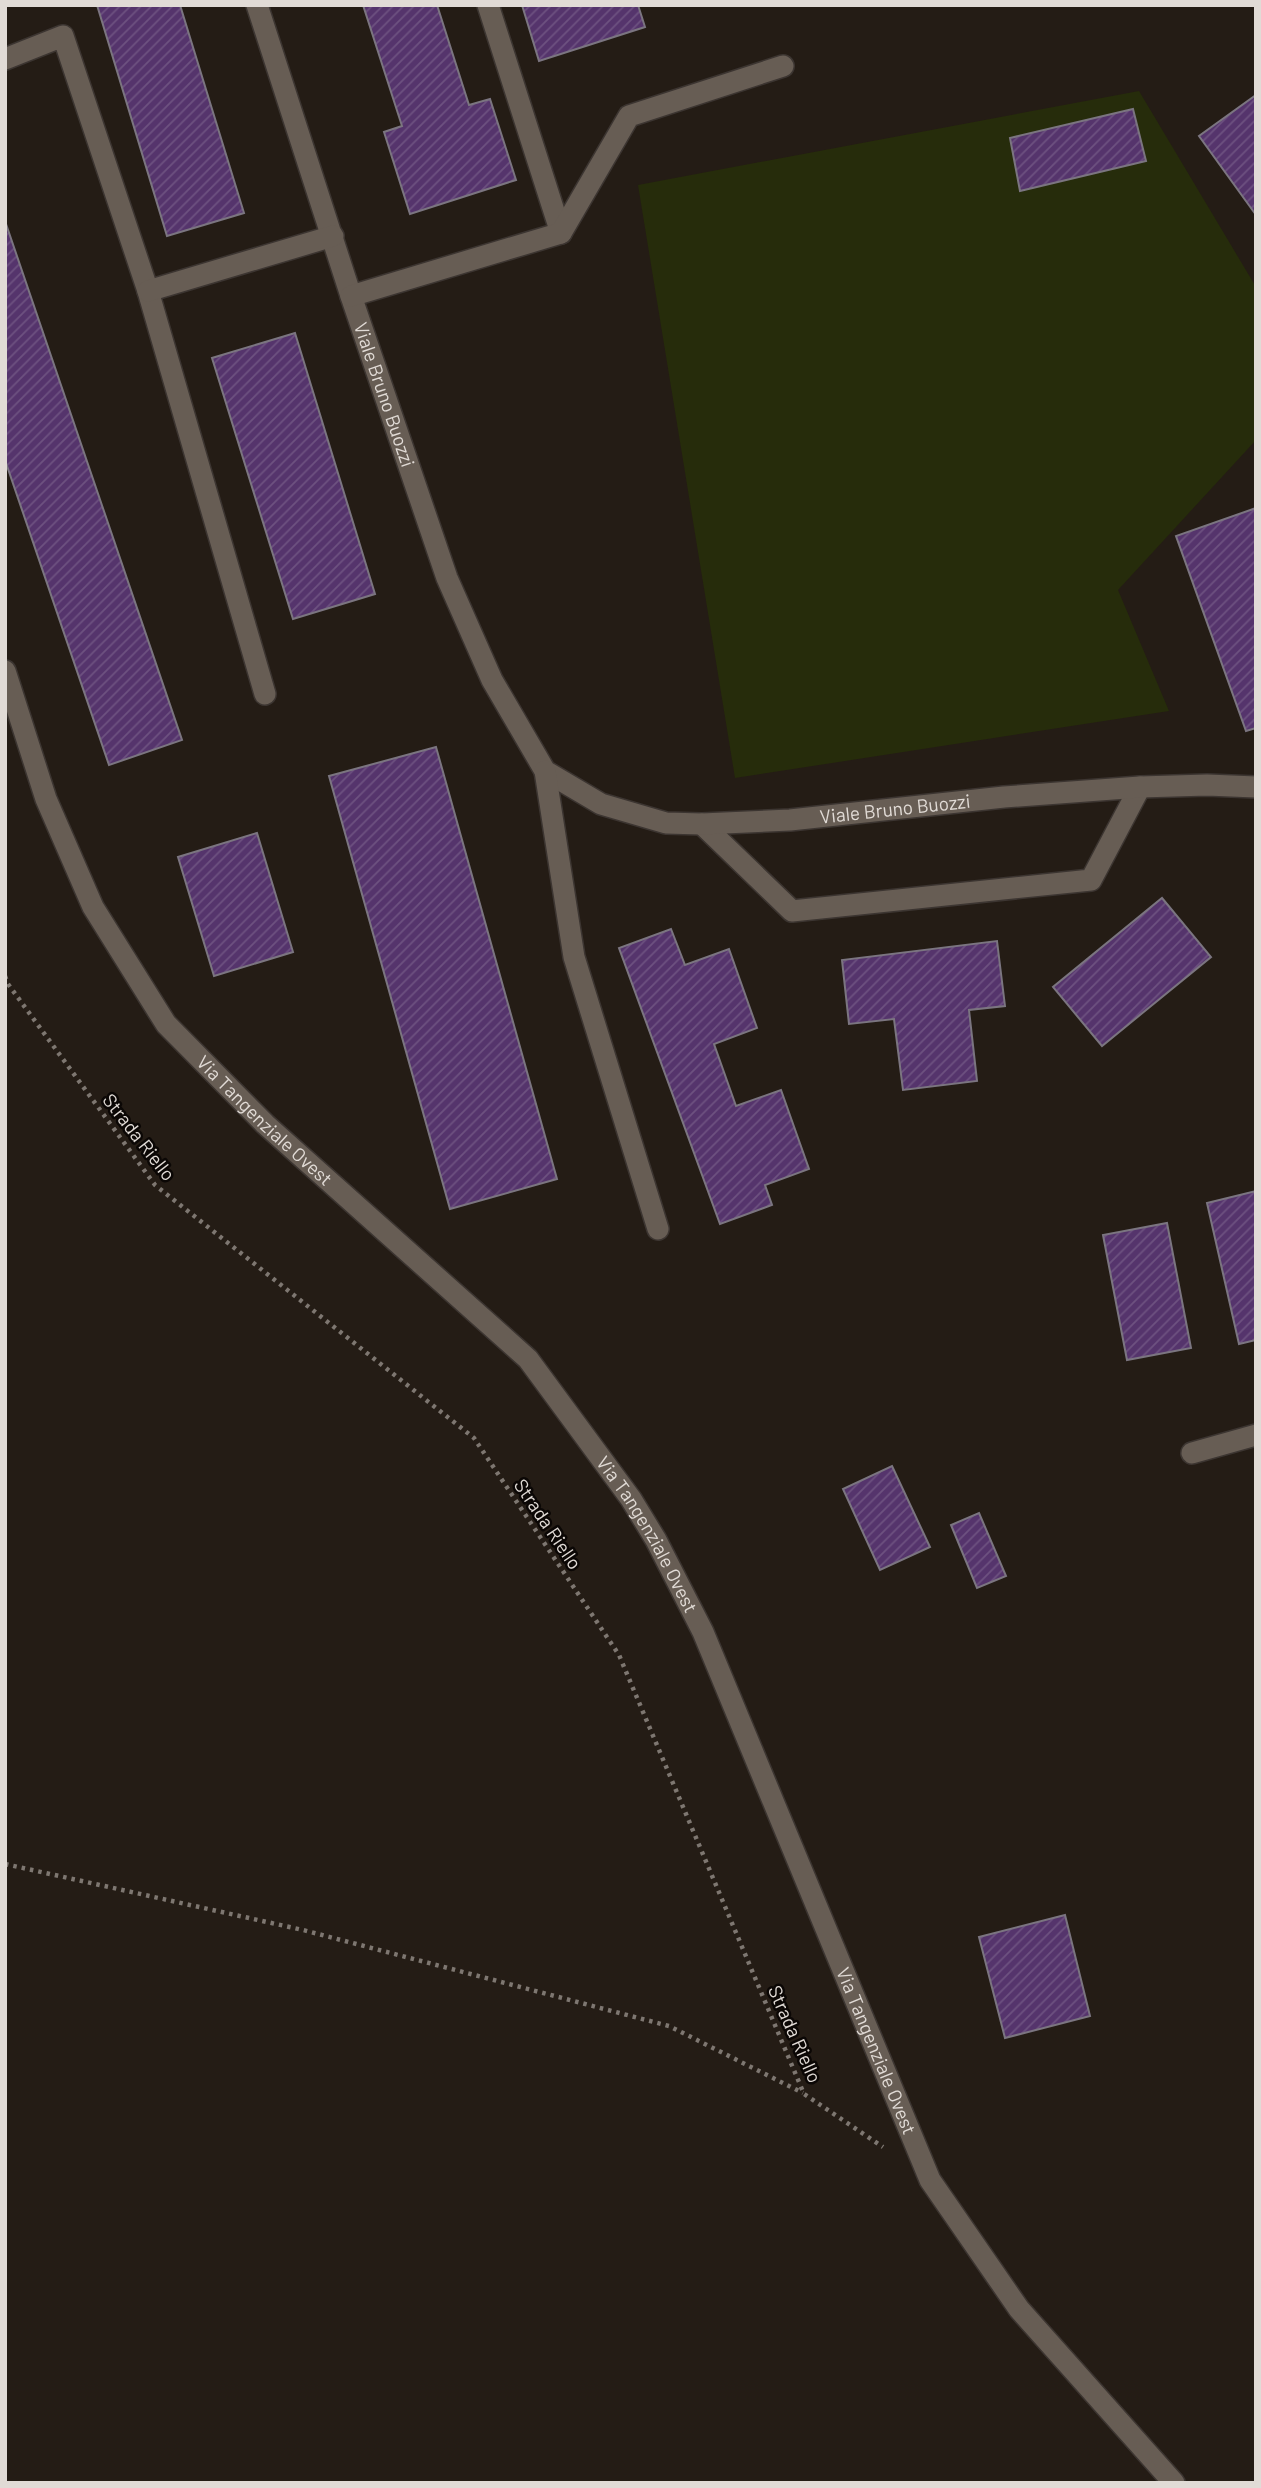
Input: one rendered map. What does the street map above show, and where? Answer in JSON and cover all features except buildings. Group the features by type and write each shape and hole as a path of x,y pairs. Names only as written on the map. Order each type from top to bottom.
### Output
{"street":[{"name":"Viale Bruno Buozzi","path":"257,5 351,296 447,578 492,680 545,771 574,957 658,1229"},
{"path":"488,5 561,233"},
{"path":"5,59 63,36 148,291 265,694"},
{"path":"351,296 561,233 629,116 783,66"},
{"path":"148,291 333,236"},
{"name":"Via Tangenziale Ovest","path":"5,671 47,799 93,907 166,1024 265,1124 528,1359 631,1499 656,1540 703,1632 930,2179 1019,2309 1174,2483"},
{"name":"Viale Bruno Buozzi","path":"545,771 601,804 666,822 702,824 790,820 1004,797 1140,787 1256,787"},
{"path":"702,824 792,911 1091,880 1140,787"},
{"path":"1192,1453 1256,1435"}],"path":[{"name":"Strada Riello","path":"5,976 8,984 155,1185 474,1438 619,1655 804,2094 884,2148"},
{"path":"5,1864 303,1930 669,2026 804,2094"}],"green space":[{"path":"1139,91 1256,287 1256,440 1118,590 1169,711 735,778 638,185"}]}
